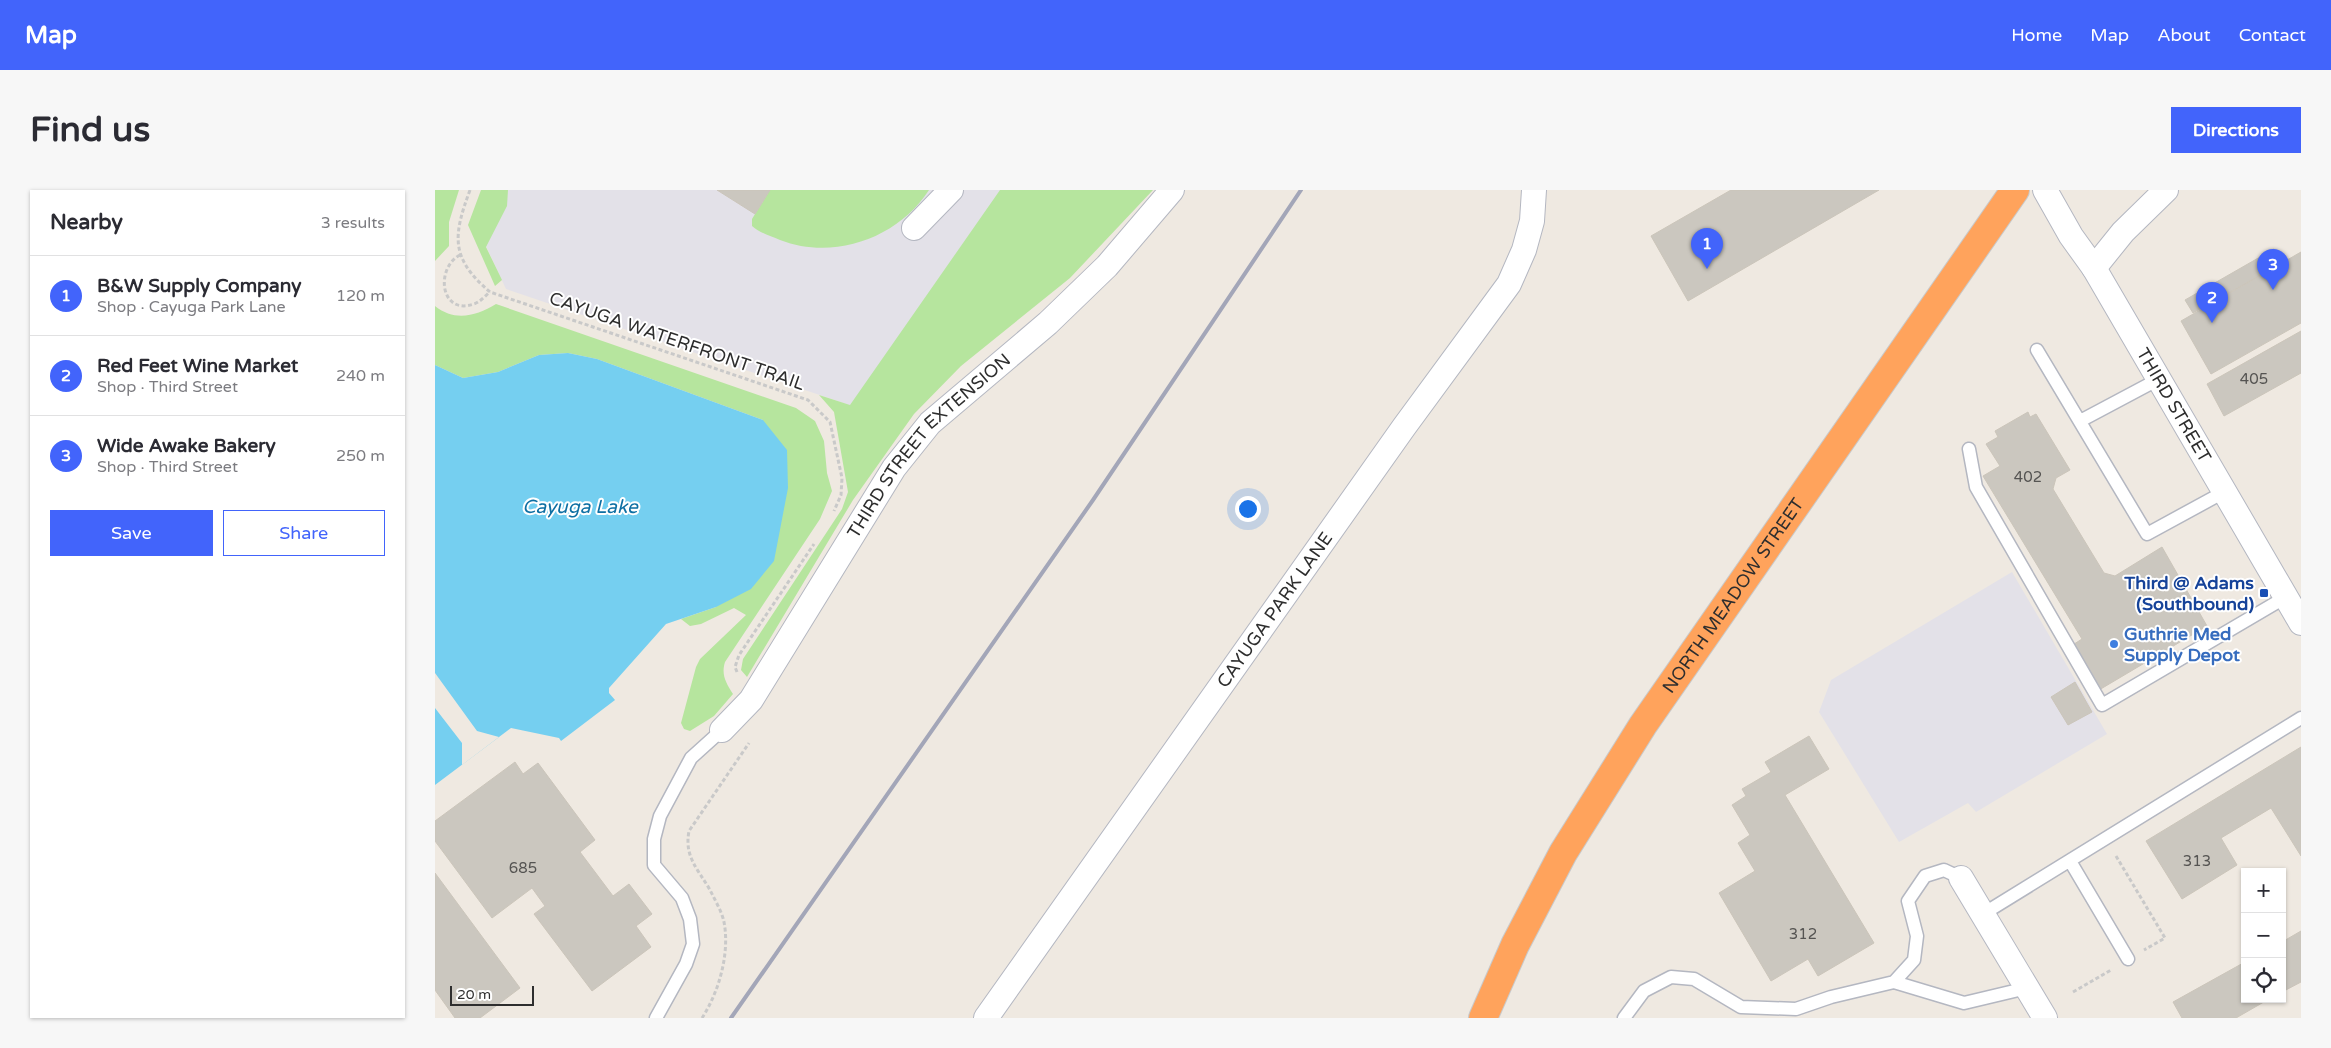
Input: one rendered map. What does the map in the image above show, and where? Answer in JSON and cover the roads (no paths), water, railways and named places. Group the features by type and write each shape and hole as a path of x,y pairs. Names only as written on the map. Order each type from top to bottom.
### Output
{"highway":[{"name":"NORTH MEADOW STREET","path":"1483,1018 1515,945 1563,853 1643,725 2015,190"}],"street":[{"path":"914,228 951,190"},
{"name":"THIRD STREET EXTENSION","path":"722,730 751,700 894,468 930,423 983,381 1068,304 1107,266 1173,190"},
{"name":"CAYUGA PARK LANE","path":"986,1018 1404,427 1509,284 1524,250 1532,221 1534,190"},
{"name":"THIRD STREET","path":"2045,190 2071,236 2094,268 2301,623"},
{"path":"2094,268 2123,232 2166,190"},
{"path":"1961,878 2045,1018"}],"lane":[{"path":"2037,350 2147,534 2225,492"},
{"path":"2079,421 2159,380"},
{"path":"1969,449 1976,487 2102,705 2286,597"},
{"path":"1983,914 2301,718"},
{"path":"656,1018 685,964 693,944 690,919 682,898 654,865 654,838 659,816 691,758 722,730"},
{"path":"2070,861 2128,959"},
{"path":"1894,982 1914,960 1917,936 1908,901 1925,876 1945,870 1961,878"},
{"path":"1624,1018 1644,991 1671,977 1694,979 1741,1006 1796,1009 1831,997 1894,982 1964,1003 2027,988"}],"water":[{"name":"Cayuga Lake","path":"568,353 597,359 763,420 787,450 788,488 774,561 751,589 716,607 666,624 609,688 609,693 615,700 561,741 559,738 511,728 435,785 435,365 463,378 498,372 539,355"}],"railway":[{"path":"731,1018 1093,500 1301,190"}],"place":[{"name":"B&W Supply Company","path":"1707,269"},
{"name":"Wide Awake Bakery","path":"2273,290"},
{"name":"Red Feet Wine Market","path":"2212,323"},
{"name":"Third @ Adams (Southbound)","path":"2264,593"},
{"name":"Guthrie Med Supply Depot","path":"2114,644"}]}
